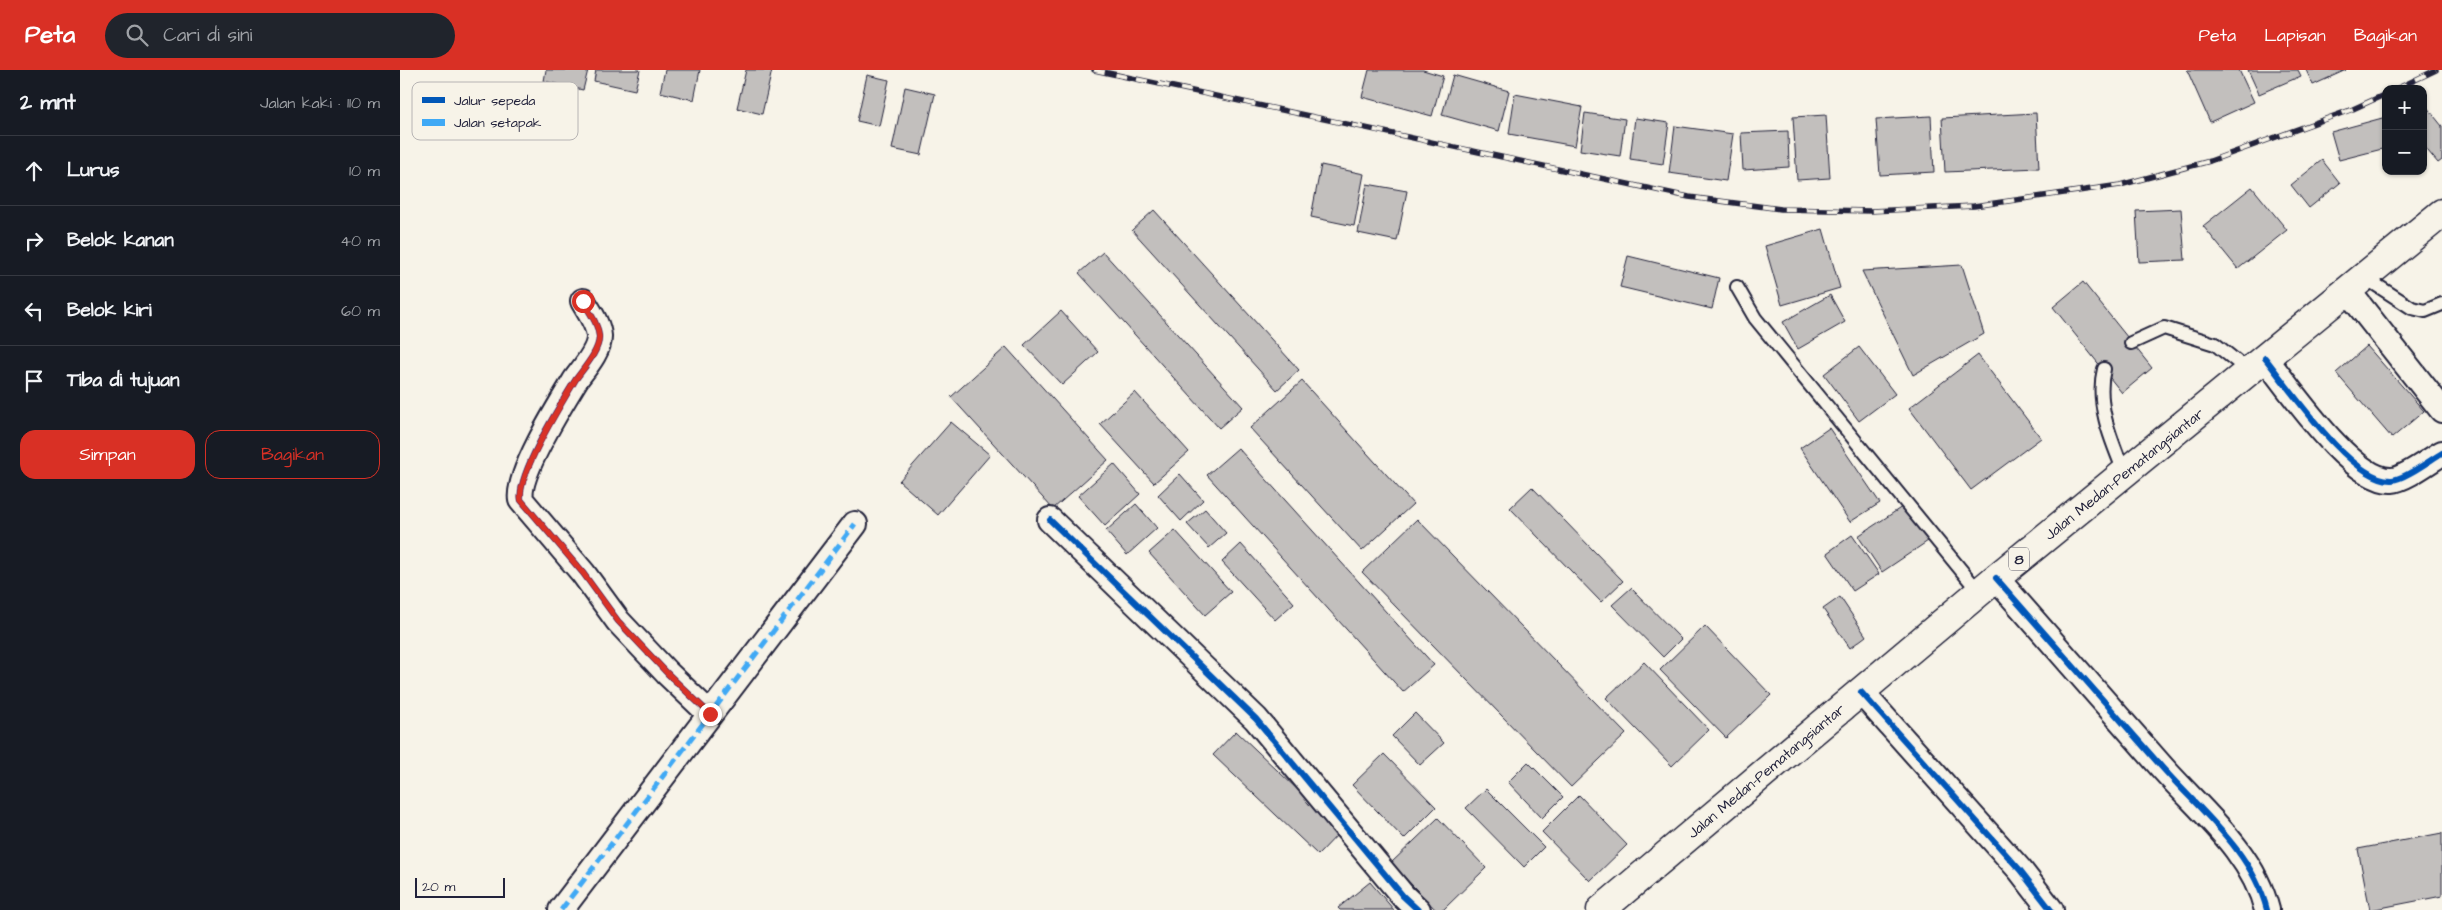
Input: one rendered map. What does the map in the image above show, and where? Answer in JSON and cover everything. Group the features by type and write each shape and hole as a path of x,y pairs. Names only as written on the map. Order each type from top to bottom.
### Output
{"highway":[{"name":"Jalan Medan-Pematangsiantar","path":"1601,910 1988,585 2442,213"}],"street":[{"path":"2356,284 2442,410"},
{"path":"583,301 596,325 598,343 560,404 528,467 520,492 521,500 583,573 618,621 667,673 710,714"},
{"path":"2258,365 2334,443 2363,470 2379,479 2394,480 2442,453"},
{"path":"1050,520 1256,719 1403,896 1418,910"},
{"path":"561,910 855,524"},
{"path":"1988,585 2229,839 2253,875 2267,910"},
{"path":"1861,692 2020,870 2051,910"}],"lane":[{"path":"2356,284 2412,308 2425,311 2441,308"},
{"path":"1737,287 1755,318 1988,585"},
{"path":"2131,343 2164,328 2215,344 2258,365"},
{"path":"2104,369 2100,382 2107,427 2125,474"}],"building":[{"path":"546,70 588,70 583,90 578,89 578,82 544,81"},
{"path":"596,70 640,70 635,90 594,81"},
{"path":"665,70 700,70 694,100 660,92"},
{"path":"746,70 772,70 762,114 737,108"},
{"path":"1369,70 1423,70 1443,76 1432,116 1362,97"},
{"path":"2187,70 2239,70 2254,102 2210,122"},
{"path":"2248,70 2298,70 2301,76 2259,94"},
{"path":"2306,70 2346,70 2313,85"},
{"path":"867,75 889,80 879,126 857,121"},
{"path":"1453,75 1509,91 1499,131 1442,115"},
{"path":"905,87 935,94 921,155 892,149"},
{"path":"1515,94 1582,107 1575,146 1509,134"},
{"path":"2427,107 2442,126 2442,160 2438,163 2427,150"},
{"path":"1585,113 1625,119 1620,156 1580,150"},
{"path":"2036,113 2039,168 1945,172 1942,118"},
{"path":"1826,115 1830,178 1797,180 1793,117"},
{"path":"1931,116 1934,172 1880,175 1876,119"},
{"path":"1635,118 1669,123 1663,164 1630,159"},
{"path":"2382,118 2382,149 2339,160 2331,132"},
{"path":"1675,126 1733,134 1726,181 1669,173"},
{"path":"1788,131 1789,167 1743,170 1741,133"},
{"path":"2322,160 2340,183 2309,208 2291,185"},
{"path":"1321,165 1364,174 1354,226 1311,217"},
{"path":"1367,184 1407,191 1397,241 1358,233"},
{"path":"2252,187 2287,230 2238,269 2203,226"},
{"path":"2181,209 2185,260 2139,262 2136,211"},
{"path":"1154,210 1299,370 1277,390 1132,230"},
{"path":"1823,229 1840,288 1782,305 1765,246"},
{"path":"1103,252 1243,407 1219,428 1079,273"},
{"path":"1628,256 1719,278 1712,309 1620,287"},
{"path":"1962,265 1984,334 1913,375 1862,271"},
{"path":"2083,282 2152,368 2122,393 2053,307"},
{"path":"1830,295 1845,322 1798,349 1783,322"},
{"path":"1061,311 1098,352 1062,385 1024,345"},
{"path":"2367,346 2424,411 2392,438 2336,373"},
{"path":"1006,347 1108,460 1053,509 951,397"},
{"path":"1859,347 1895,394 1859,421 1824,374"},
{"path":"1978,355 2041,438 1971,490 1909,408"},
{"path":"1302,381 1413,504 1362,551 1250,428"},
{"path":"1135,392 1189,452 1154,483 1100,424"},
{"path":"951,422 990,455 938,515 899,481"},
{"path":"1829,428 1880,503 1850,522 1800,448"},
{"path":"1238,448 1434,665 1403,692 1207,475"},
{"path":"1114,464 1140,494 1105,526 1078,496"},
{"path":"1180,474 1203,500 1181,521 1158,495"},
{"path":"1532,487 1623,581 1601,602 1510,508"},
{"path":"1136,504 1157,528 1127,555 1106,531"},
{"path":"1905,505 1928,541 1882,572 1858,536"},
{"path":"1205,509 1226,533 1209,548 1187,524"},
{"path":"1417,519 1626,734 1571,787 1362,572"},
{"path":"1175,530 1231,592 1205,615 1149,553"},
{"path":"1852,535 1879,574 1853,591 1827,553"},
{"path":"1241,544 1294,603 1275,620 1222,562"},
{"path":"1631,588 1681,639 1663,657 1612,605"},
{"path":"1840,597 1866,636 1850,648 1823,609"},
{"path":"1705,626 1771,695 1726,738 1660,670"},
{"path":"1644,662 1709,730 1672,766 1606,698"},
{"path":"1415,713 1444,743 1420,765 1392,736"},
{"path":"1236,731 1341,831 1318,855 1213,755"},
{"path":"1384,754 1436,807 1404,839 1352,785"},
{"path":"1528,762 1563,797 1542,818 1508,782"},
{"path":"1486,789 1544,847 1524,867 1466,808"},
{"path":"1579,795 1627,845 1590,881 1542,832"},
{"path":"1438,818 1486,868 1443,910 1436,910 1391,863"},
{"path":"2442,833 2442,896 2370,910 2358,849"},
{"path":"1370,882 1394,910 1340,910 1338,908"}],"railway":[{"path":"1094,70 1689,197 1781,209 1871,211 1974,206 2120,185 2210,161 2353,109 2382,96"},
{"path":"2404,85 2436,70"}],"marked path":[{"path":"561,910 855,524"}],"cycle path":[{"path":"583,301 597,327 599,341 591,359 569,390 541,439 521,489 521,500 583,573 618,621 667,673 710,714"},
{"path":"2265,358 2323,431 2359,466 2376,477 2397,479 2442,453"},
{"path":"1050,520 1256,719 1403,896 1418,910"},
{"path":"1996,578 2159,764 2237,849 2260,888 2267,910"},
{"path":"1861,692 2020,870 2051,910"}],"route":[{"path":"583,301 596,325 599,336 598,343 595,351 560,404 528,467 520,492 521,500 583,573 618,621 667,673 710,714"}]}
